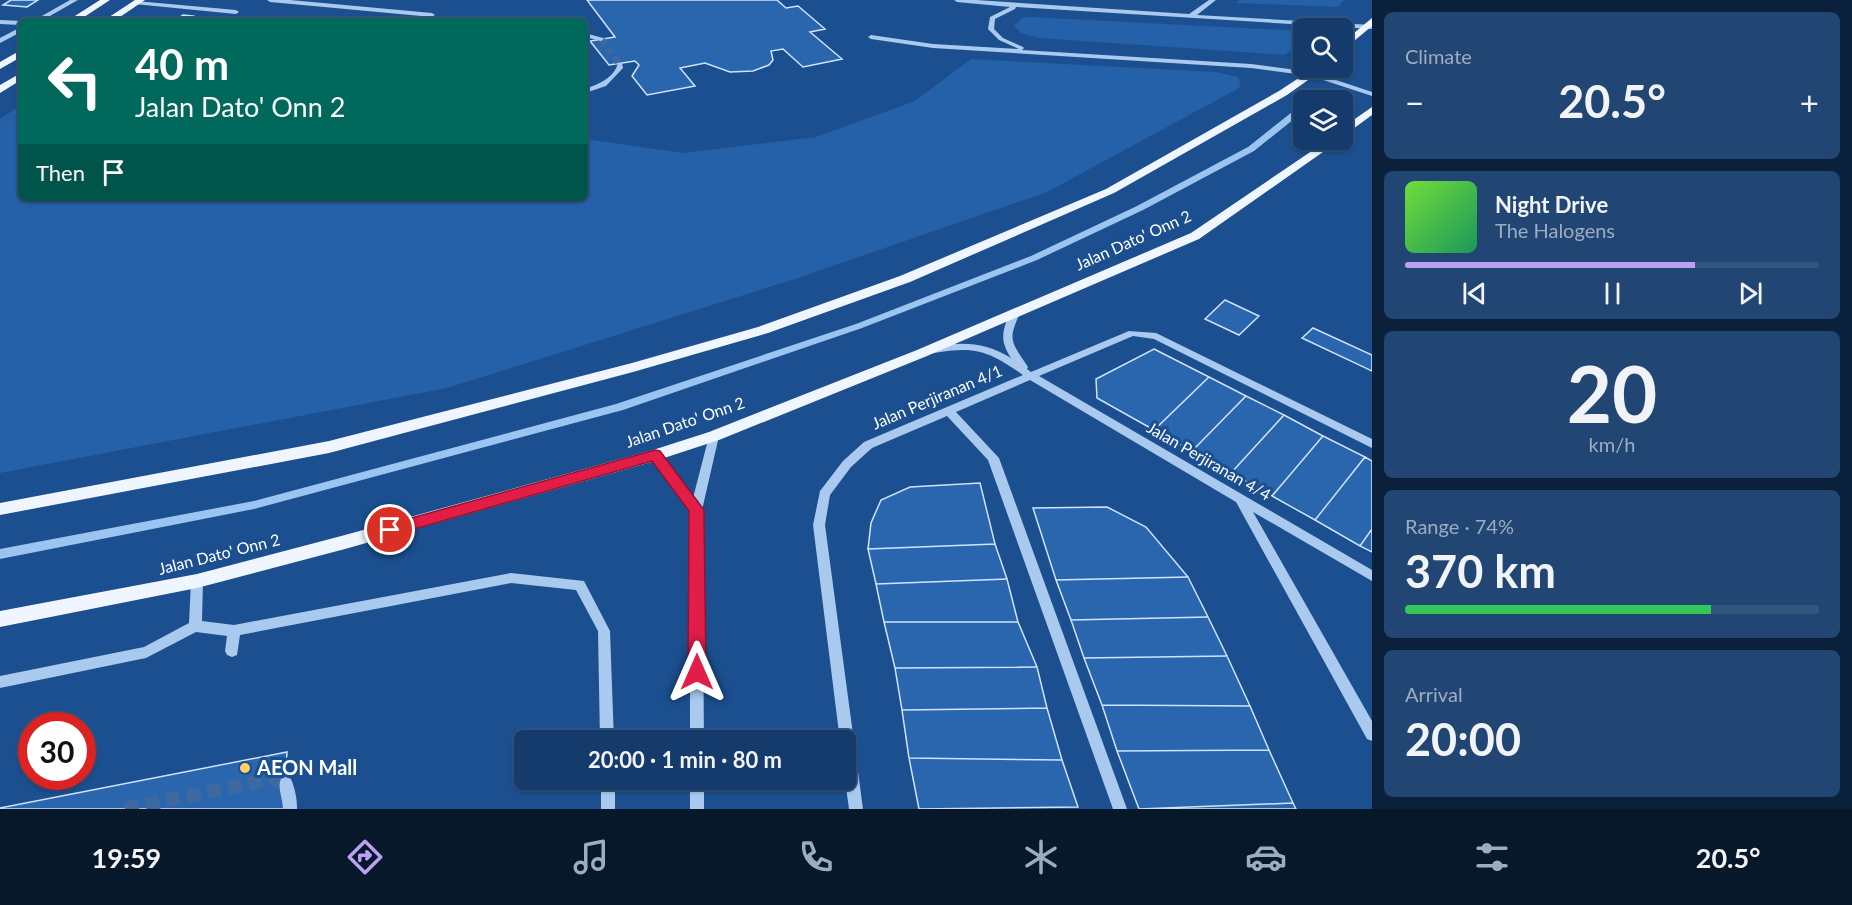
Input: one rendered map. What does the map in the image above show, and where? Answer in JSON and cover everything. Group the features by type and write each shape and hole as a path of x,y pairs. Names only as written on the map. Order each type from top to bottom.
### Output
{"main road":[{"path":"77,18 106,0"},
{"path":"113,18 138,2"},
{"path":"1353,39 1371,24"},
{"path":"0,66 18,55"},
{"path":"0,90 18,78"},
{"path":"0,509 329,447 633,367 763,330 905,279 1110,191 1306,78"},
{"path":"1353,125 1372,110"},
{"name":"Jalan Dato' Onn 2","path":"0,619 197,581 345,543 655,455 714,436 922,353 1195,236 1320,150"}],"street":[{"path":"42,18 75,0"},
{"path":"270,0 432,15"},
{"path":"345,6 363,0"},
{"path":"957,0 1020,6 1371,24"},
{"path":"1192,15 1212,0"},
{"path":"138,2 236,12"},
{"path":"1020,6 1004,10 992,18 991,29 1001,39 1027,51"},
{"path":"0,22 18,23"},
{"path":"0,41 18,31"},
{"path":"588,36 601,39"},
{"path":"871,37 933,46 1293,69"},
{"path":"588,90 604,85 620,68 620,63"},
{"path":"1333,78 1372,94"},
{"path":"1016,311 1005,338 1008,346 1029,375"},
{"name":"Jalan Perjiranan 4/1","path":"856,809 819,525 824,494 847,464 868,445 1131,333 1156,336 1372,444"},
{"name":"Jalan Perjiranan 4/4","path":"922,353 954,346 984,348 1001,356 1029,375 1372,576"},
{"path":"948,410 993,458 1120,809"},
{"path":"697,730 696,510 714,436"},
{"path":"655,455 696,510"},
{"path":"1239,498 1372,734"},
{"path":"0,682 146,652 195,626 234,631 511,578 580,585 604,631 607,730"},
{"path":"195,626 197,581"},
{"path":"232,651 234,631"},
{"path":"286,784 290,809"},
{"path":"608,790 608,809"},
{"path":"697,790 698,809"}],"shaded area":[{"path":"1239,0 1344,0 1338,7 1236,3"},
{"path":"1022,18 1293,30 1293,49 1285,55 1039,38 1021,33 1014,26"},
{"path":"971,59 1216,72 1238,77 1241,87 1047,192 795,279 447,388 0,473 0,119 18,107 18,201 588,201 588,139 683,153 816,137 915,101"}],"building":[{"path":"11,0 38,0 27,7 3,5"},
{"path":"587,0 777,0 786,8 798,6 825,29 810,32 842,59 803,67 783,49 771,51 773,60 769,65 753,71 730,72 705,63 680,68 695,86 647,95 632,76 639,65 635,61 609,65 590,41 615,37"},
{"path":"183,15 193,16 190,18 178,18"},
{"path":"1225,300 1259,316 1239,335 1205,319"},
{"path":"1313,328 1372,355 1372,371 1302,338"},
{"path":"1154,349 1209,377 1154,430 1097,398 1096,379"},
{"path":"1209,377 1246,396 1192,451 1154,430"},
{"path":"1246,396 1284,415 1231,473 1192,451"},
{"path":"1284,415 1323,436 1272,496 1231,473"},
{"path":"1323,436 1365,457 1315,520 1272,496"},
{"path":"1365,457 1372,461 1372,529 1360,546 1315,520"},
{"path":"980,483 995,544 868,549 871,523 881,500 910,487"},
{"path":"1107,507 1146,527 1188,577 1056,580 1033,508"},
{"path":"1372,529 1372,552 1360,546"},
{"path":"995,544 1007,579 876,584 868,549"},
{"path":"1188,577 1208,617 1071,620 1056,580"},
{"path":"1007,579 1018,622 884,622 876,584"},
{"path":"1208,617 1227,656 1084,658 1071,620"},
{"path":"884,622 1018,622 1037,667 895,668"},
{"path":"1227,656 1250,706 1102,705 1084,658"},
{"path":"1037,667 1047,708 902,710 895,668"},
{"path":"1102,705 1250,706 1269,750 1117,751"},
{"path":"1047,708 1062,760 909,758 902,710"},
{"path":"1269,750 1293,803 1139,809 1117,751"},
{"name":"AEON Mall","path":"287,752 284,809 0,809"},
{"path":"909,758 1062,760 1078,807 919,809"},
{"path":"1293,803 1296,809 1139,809"}],"waterway":[{"path":"0,554 254,505 619,407 859,326 1034,258 1140,208 1251,149 1293,116"}],"tunnel":[{"path":"601,39 620,64"},
{"path":"125,809 272,779 286,784"}],"place":[{"name":"AEON Mall","path":"245,768"}],"route":[{"path":"390,530 655,455 696,510 697,672"}]}
